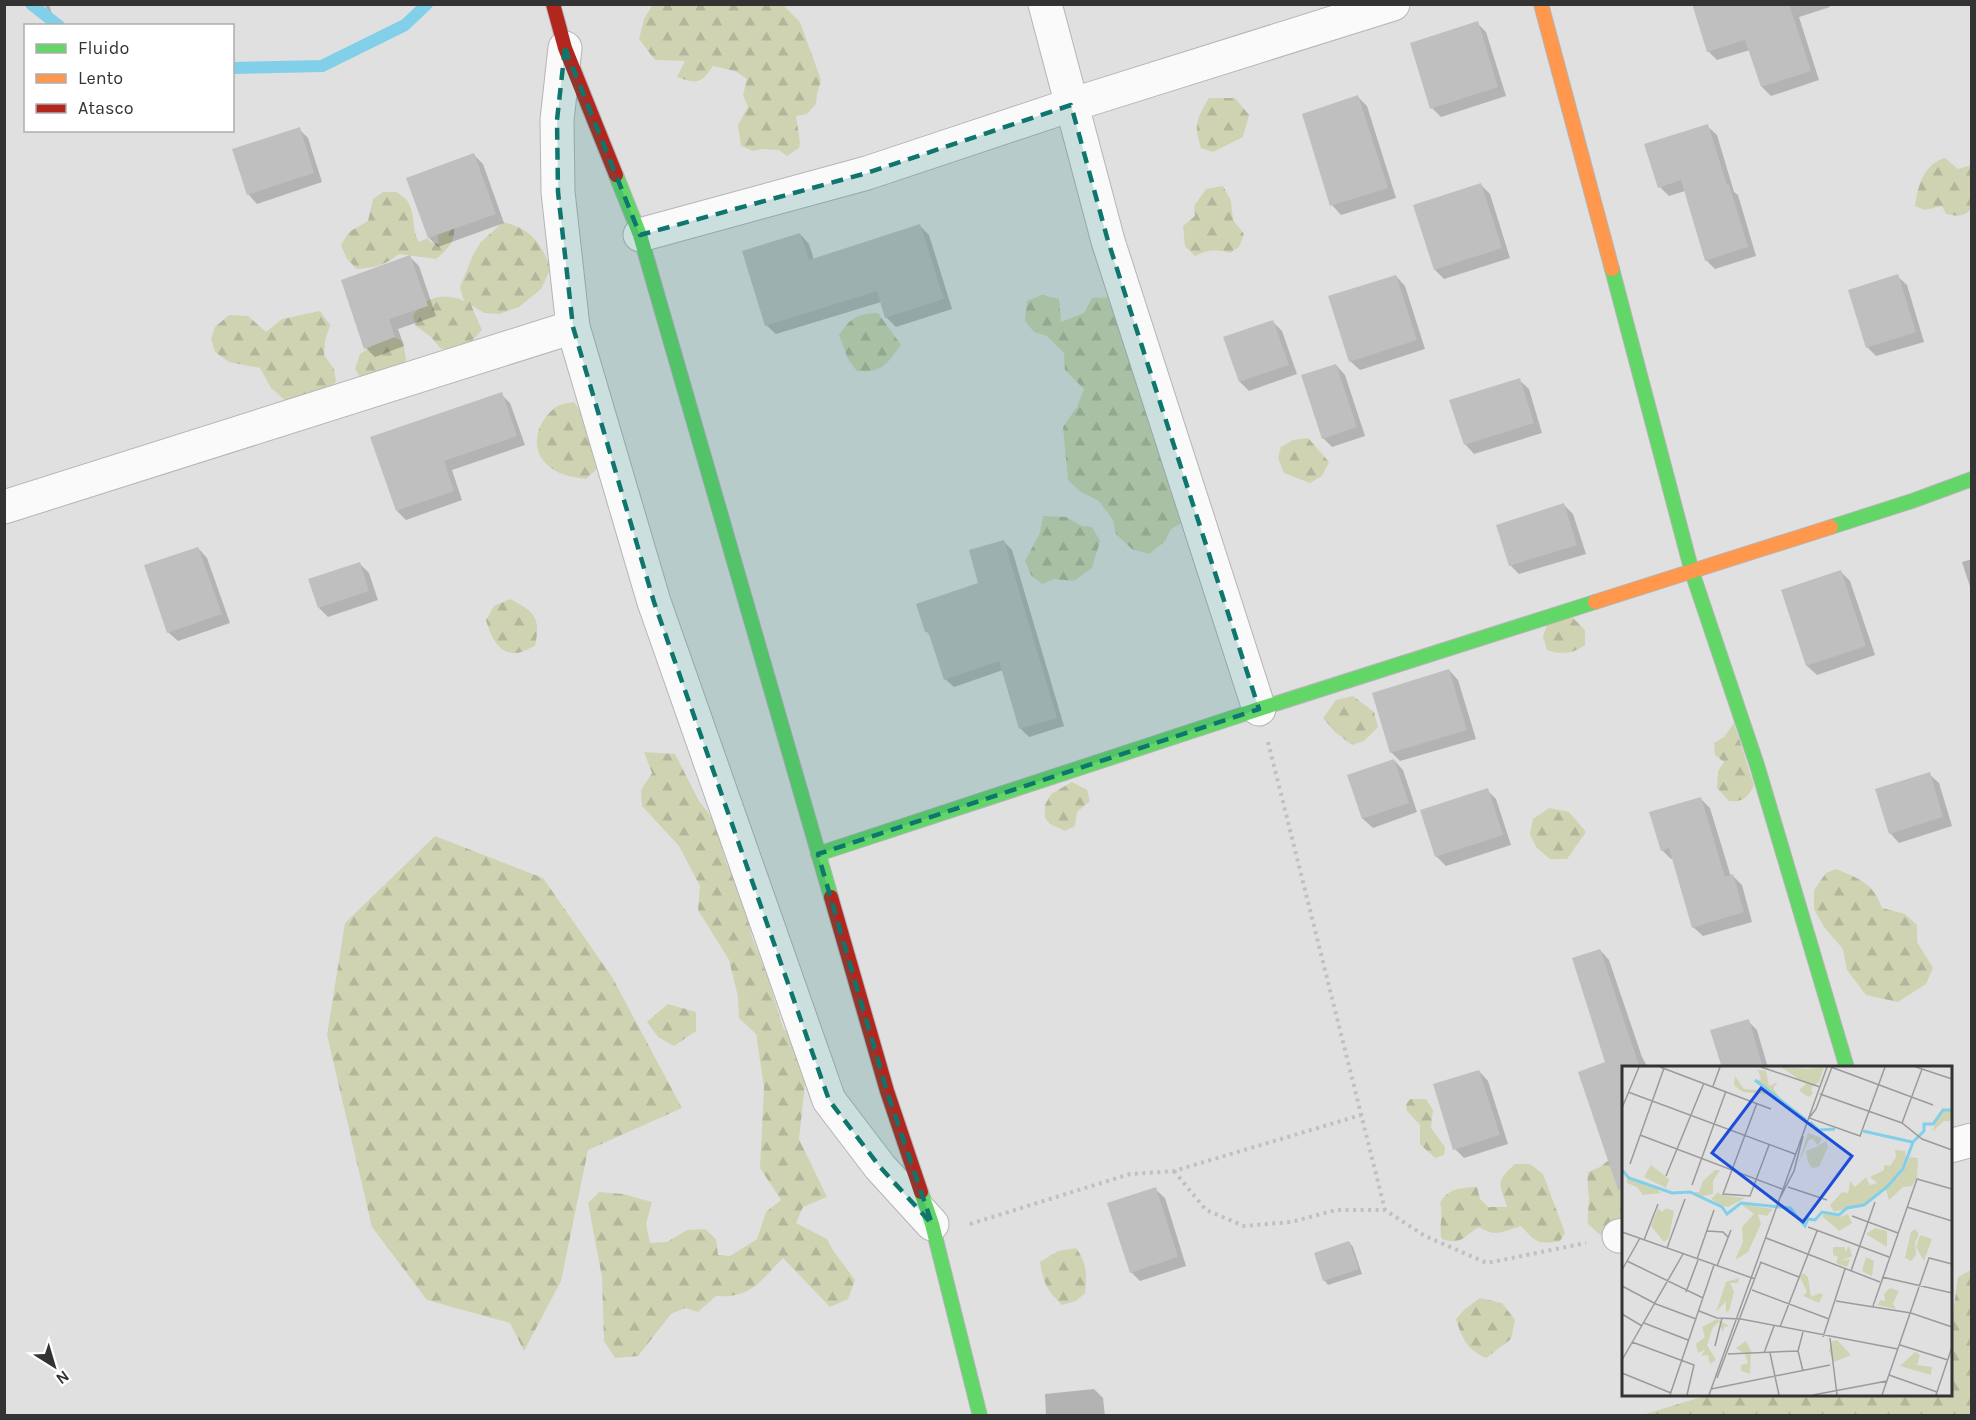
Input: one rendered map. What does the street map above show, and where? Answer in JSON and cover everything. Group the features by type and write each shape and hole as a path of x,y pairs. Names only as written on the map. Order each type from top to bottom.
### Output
{"street":[{"path":"553,4 565,48 640,235 887,1091 934,1231 980,1415"},
{"path":"1045,4 1108,241 1259,709"},
{"path":"640,235 867,173 1071,105 1393,4"},
{"path":"1541,4 1692,572 1757,765 1846,1066"},
{"path":"565,48 557,120 558,192 573,327 654,602 829,1100 880,1167 934,1231"},
{"path":"4,507 573,327"},
{"path":"818,854 1259,709 1912,501 1971,478"},
{"path":"1952,1145 1971,1140"}],"path":[{"path":"1259,709 1384,1210"},
{"path":"934,1231 986,1218 1130,1174 1174,1171 1361,1115"},
{"path":"1174,1171 1206,1210 1244,1226 1292,1222 1336,1210 1384,1210 1425,1236 1486,1263 1621,1235"}],"highlighted area":[{"path":"565,48 640,235 867,173 1071,105 1108,241 1259,709 818,854 887,1091 932,1224 880,1167 829,1100 654,602 573,327 558,192 557,120"}],"green space":[{"path":"653,4 783,5 800,22 821,80 816,104 807,114 796,116 799,148 787,156 779,150 753,151 741,146 738,125 748,107 743,95 747,79 735,71 713,66 702,79 689,81 677,77 685,61 655,60 639,39 644,19"},
{"path":"1209,98 1235,98 1249,115 1243,137 1213,152 1201,148 1197,133 1199,117"},
{"path":"1945,158 1958,169 1971,165 1971,208 1963,215 1946,214 1942,206 1925,210 1915,206 1923,176 1932,165"},
{"path":"1223,186 1231,201 1233,220 1244,234 1239,247 1230,253 1212,251 1195,256 1185,246 1183,226 1195,216 1194,206 1206,189"},
{"path":"383,192 397,192 407,201 419,242 428,238 430,242 439,244 437,231 449,224 454,229 454,234 447,249 436,259 399,254 380,265 357,269 347,259 341,245 349,232 368,221 373,199"},
{"path":"503,222 528,233 543,251 551,268 541,289 519,307 499,314 484,313 471,305 482,330 464,345 441,349 431,337 415,325 413,316 423,304 435,298 449,297 464,301 460,287 473,255 480,243"},
{"path":"1042,295 1059,299 1061,322 1084,313 1092,298 1114,297 1140,363 1136,382 1161,404 1183,522 1171,529 1165,541 1149,554 1132,549 1116,534 1113,520 1099,501 1081,492 1068,480 1063,427 1077,407 1084,389 1065,370 1064,353 1047,336 1034,332 1025,321 1027,301"},
{"path":"320,311 330,325 324,355 334,369 336,382 314,400 286,401 271,388 260,368 229,362 215,352 211,339 215,327 229,315 248,316 266,332 282,319"},
{"path":"878,313 901,345 878,369 857,371 848,359 839,335 855,318 864,314"},
{"path":"389,334 403,342 406,358 403,371 365,385 355,369 360,354"},
{"path":"574,402 589,423 601,465 586,479 567,476 554,470 543,460 537,444 540,428 549,413 558,406"},
{"path":"1308,438 1329,462 1322,476 1310,483 1284,473 1278,458 1281,447 1293,440"},
{"path":"1043,516 1066,517 1082,526 1092,527 1100,541 1092,568 1074,581 1054,579 1042,584 1031,575 1025,561 1040,533"},
{"path":"510,599 534,616 537,628 535,646 517,653 510,653 500,647 486,620 494,606"},
{"path":"1572,617 1585,630 1585,645 1567,653 1547,650 1543,637 1548,622"},
{"path":"1353,696 1374,712 1378,727 1364,741 1352,745 1335,732 1323,718 1336,700"},
{"path":"1734,723 1754,785 1744,798 1729,801 1717,788 1718,771 1724,762 1715,755 1714,743 1724,737"},
{"path":"644,752 675,754 699,801 715,822 726,862 744,901 752,937 768,978 783,1028 808,1056 799,1139 827,1197 803,1207 796,1223 827,1239 855,1280 848,1299 830,1307 783,1258 761,1281 747,1291 728,1296 716,1296 698,1312 685,1308 671,1314 638,1356 615,1358 604,1341 602,1277 588,1203 599,1192 623,1194 652,1202 646,1224 650,1243 667,1242 687,1230 705,1229 716,1239 718,1255 730,1256 757,1239 766,1212 781,1200 760,1168 764,1087 756,1034 739,1018 738,997 729,960 698,910 700,886 679,846 642,806 641,790 652,773"},
{"path":"1072,782 1087,790 1090,801 1077,812 1075,826 1065,831 1050,824 1045,818 1045,805 1051,794"},
{"path":"1549,808 1569,812 1586,832 1567,859 1550,859 1536,847 1530,834 1533,819"},
{"path":"435,836 543,878 612,977 682,1108 588,1150 561,1281 524,1351 510,1323 427,1300 372,1227 327,1035 345,923"},
{"path":"1836,869 1870,887 1882,908 1905,914 1917,925 1917,942 1933,968 1926,984 1898,1002 1866,995 1847,970 1843,949 1824,927 1814,909 1814,890 1826,873"},
{"path":"668,1004 696,1012 696,1031 674,1046 658,1037 647,1022"},
{"path":"1410,1099 1426,1099 1433,1110 1431,1128 1445,1147 1444,1155 1435,1158 1420,1144 1420,1125 1407,1111 1406,1105"},
{"path":"1622,1150 1622,1248 1606,1240 1588,1224 1588,1172 1600,1167"},
{"path":"1515,1164 1530,1164 1543,1174 1565,1233 1560,1241 1546,1243 1538,1241 1521,1226 1495,1233 1479,1227 1458,1241 1442,1239 1440,1203 1443,1198 1456,1190 1477,1187 1480,1199 1488,1207 1507,1207 1500,1184"},
{"path":"1076,1248 1085,1269 1085,1293 1076,1301 1062,1305 1046,1286 1040,1262 1058,1251"},
{"path":"1971,1270 1971,1415 1642,1415 1705,1396 1952,1396 1952,1313 1958,1277"},
{"path":"1480,1298 1502,1303 1515,1320 1511,1339 1486,1358 1466,1343 1456,1319"}],"building":[{"path":"1692,4 1789,4 1811,71 1761,87 1745,40 1707,52"},
{"path":"1478,21 1498,87 1430,109 1410,43"},
{"path":"1358,95 1388,188 1330,206 1302,114"},
{"path":"1708,124 1748,247 1705,261 1681,180 1658,188 1644,144"},
{"path":"300,127 314,173 247,195 232,149"},
{"path":"474,153 496,214 428,238 406,178"},
{"path":"1481,183 1502,248 1434,270 1413,205"},
{"path":"920,224 944,299 885,318 877,291 765,326 742,251 800,233 809,260"},
{"path":"410,255 428,306 389,319 395,337 364,349 341,280"},
{"path":"1898,274 1916,332 1866,348 1848,290"},
{"path":"1396,275 1417,340 1349,362 1328,296"},
{"path":"1273,320 1289,365 1239,382 1223,337"},
{"path":"1336,364 1357,427 1322,439 1301,375"},
{"path":"1520,378 1534,423 1464,445 1449,400"},
{"path":"502,392 517,436 444,461 454,491 396,511 370,437"},
{"path":"1564,503 1577,545 1509,566 1496,525"},
{"path":"1004,540 1057,718 1019,729 999,661 944,680 928,631 925,632 916,604 978,583 969,550"},
{"path":"198,547 222,614 167,633 144,565"},
{"path":"360,562 369,591 318,608 308,579"},
{"path":"1841,570 1866,646 1806,666 1781,590"},
{"path":"1449,669 1467,730 1390,753 1372,693"},
{"path":"1394,759 1409,803 1362,819 1347,775"},
{"path":"1930,772 1943,817 1889,834 1875,789"},
{"path":"1488,788 1503,835 1435,857 1420,810"},
{"path":"1701,797 1725,877 1733,874 1744,912 1692,928 1669,848 1661,851 1649,812"},
{"path":"1600,949 1639,1066 1622,1066 1622,1189 1618,1190 1578,1072 1605,1062 1572,958"},
{"path":"1749,1019 1762,1066 1721,1066 1710,1030"},
{"path":"1479,1070 1500,1135 1453,1150 1433,1084"},
{"path":"1156,1187 1178,1257 1130,1273 1107,1203"},
{"path":"1349,1241 1359,1269 1323,1281 1314,1253"}],"waterway":[{"path":"31,4 56,24"},
{"path":"234,68 322,66 405,25 427,4"}],"traffic: fast":[{"path":"616,175 640,235 831,897"},
{"path":"1612,269 1692,572 1757,765 1846,1066"},
{"path":"1831,527 1972,479"},
{"path":"818,854 1259,709 1595,602"},
{"path":"921,1192 932,1224 980,1416"}],"traffic: slow":[{"path":"1541,4 1612,269"},
{"path":"1595,602 1831,527"}],"traffic: jam":[{"path":"553,4 565,48 616,175"},
{"path":"831,897 887,1091 921,1192"}]}
